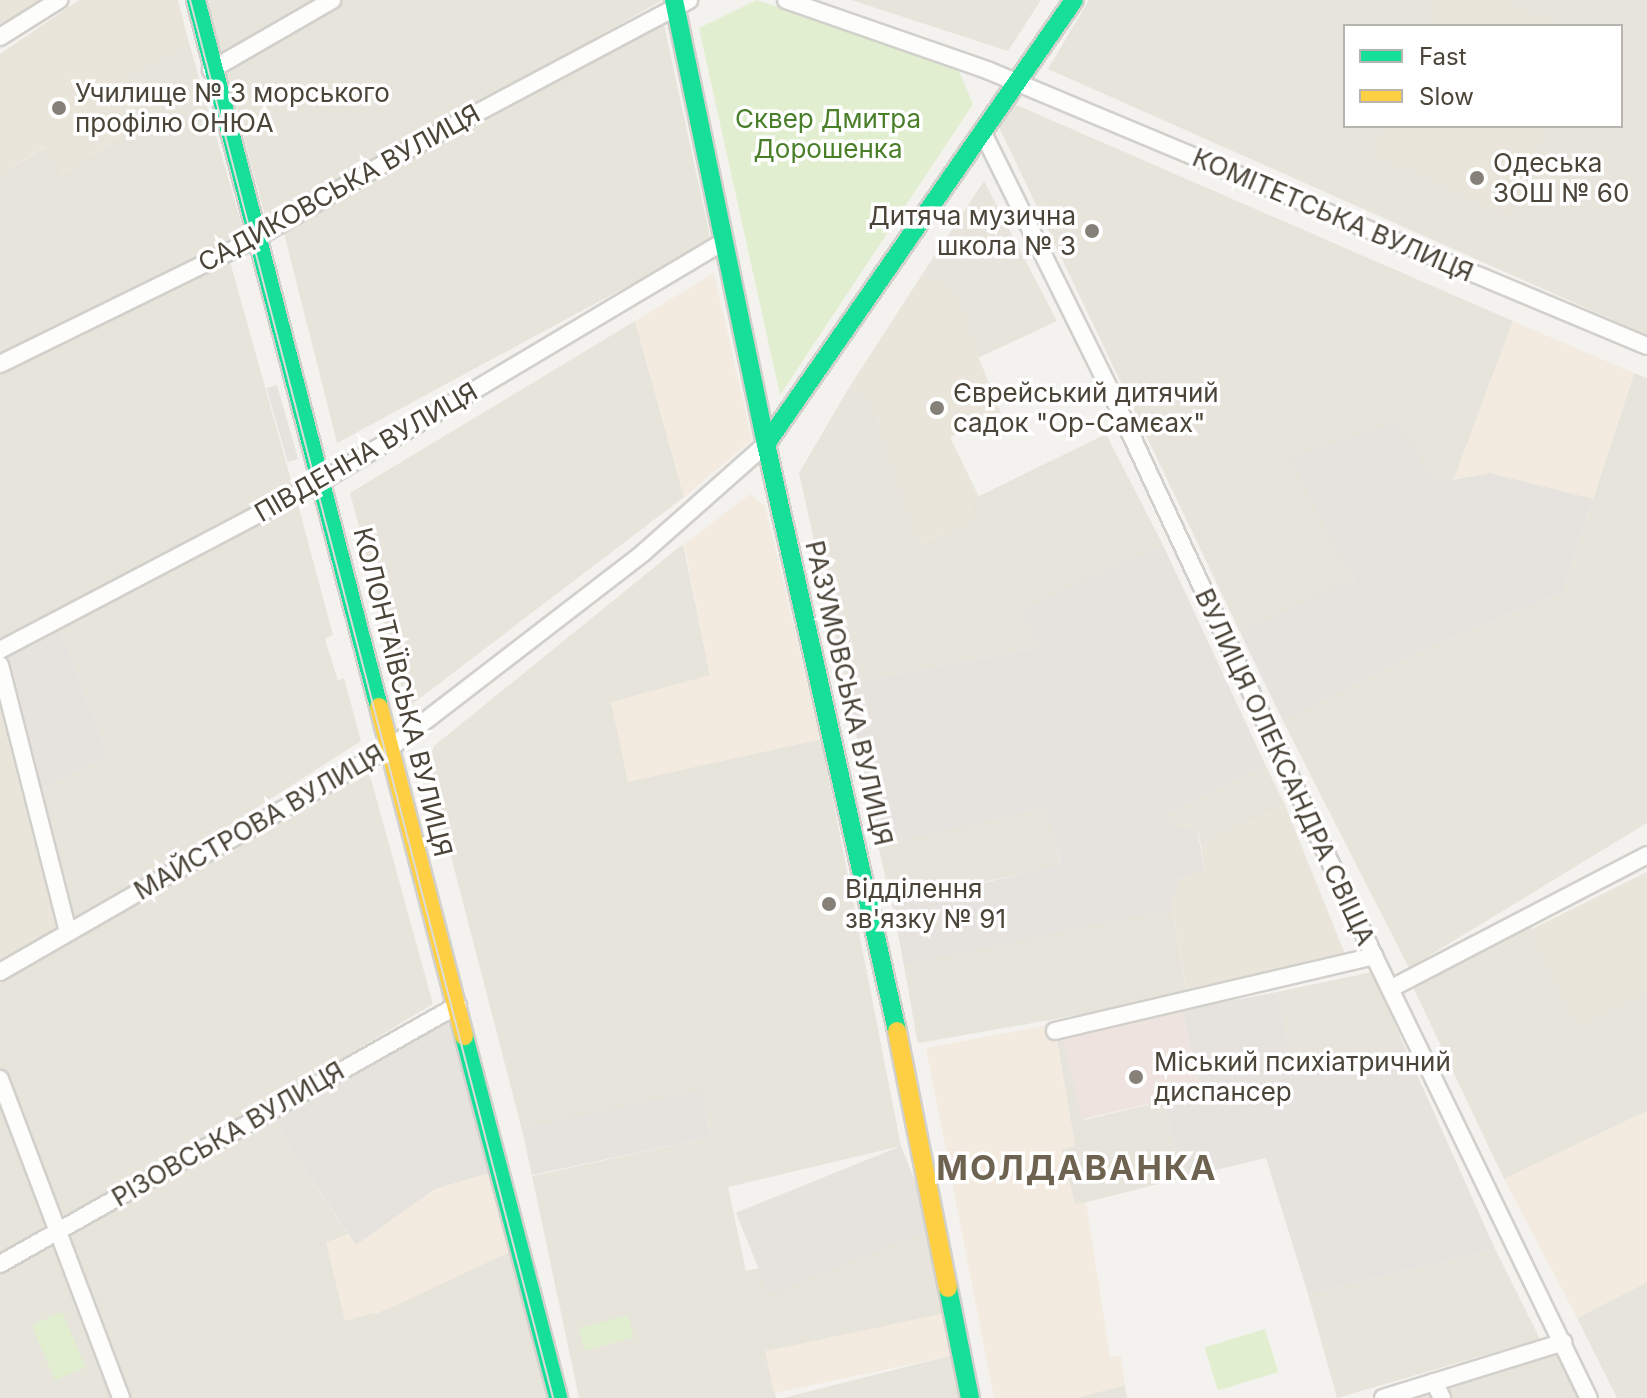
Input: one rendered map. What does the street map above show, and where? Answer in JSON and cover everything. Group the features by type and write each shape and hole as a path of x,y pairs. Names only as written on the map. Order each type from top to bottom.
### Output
{"main road":[{"name":"КОЛОНТАЇВСЬКА ВУЛИЦЯ","path":"196,0 211,70 322,480 558,1398"},
{"path":"766,444 984,135 1074,0"},
{"name":"РАЗУМОВСЬКА ВУЛИЦЯ","path":"680,2 766,444 901,1048 970,1398"}],"street":[{"path":"0,37 59,0"},
{"path":"211,70 332,0"},
{"path":"786,0 1019,83"},
{"name":"САДИКОВСЬКА ВУЛИЦЯ","path":"0,364 256,238 411,148 680,2"},
{"name":"КОМІТЕТСЬКА ВУЛИЦЯ","path":"1019,83 1647,346"},
{"name":"ВУЛИЦЯ ОЛЕКСАНДРА СВІЩА","path":"984,135 1111,392 1374,956 1589,1398"},
{"name":"ПІВДЕННА ВУЛИЦЯ","path":"0,650 322,480 725,241"},
{"name":"МАЙСТРОВА ВУЛИЦЯ","path":"0,972 390,747 643,553 766,444"},
{"path":"0,665 68,931"},
{"path":"1390,989 1647,855"},
{"path":"1055,1031 1374,956"},
{"name":"РІЗОВСЬКА ВУЛИЦЯ","path":"0,1264 458,1005"},
{"path":"0,1079 121,1398"},
{"path":"1383,1398 1564,1342"},
{"path":"1434,1382 1442,1398"}],"shaded area":[{"path":"0,0 41,0 0,24"},
{"name":"Училище № 3 морського профілю ОНЮА","path":"79,0 178,0 189,43 108,85 130,130 63,174 45,146 0,176 0,54"},
{"path":"208,0 323,0 221,56"},
{"path":"340,0 661,1 267,223 226,72"},
{"path":"851,0 1041,0 1008,51"},
{"path":"1089,0 1647,0 1647,335 1048,69"},
{"path":"1439,0 1494,0 1553,24 1429,24"},
{"path":"663,20 711,241 337,443 283,229"},
{"path":"189,43 245,236 0,353 0,176 46,146 63,174 129,131 108,85"},
{"path":"1014,104 1513,321 1454,479 1329,528 1354,581 1240,632 997,123"},
{"name":"Одеська ЗОШ № 60","path":"1384,128 1544,128 1508,213 1373,152"},
{"path":"984,181 1057,321 978,358 930,277 923,273"},
{"path":"229,258 293,487 0,649 0,367"},
{"path":"714,273 752,440 684,497 635,321"},
{"name":"Єврейський дитячий садок \"Ор-Самєах\"","path":"923,273 952,291 1001,413 950,437 979,497 969,501 977,518 920,545 873,403 850,386"},
{"path":"635,321 684,497 407,708 350,493"},
{"path":"1513,321 1634,373 1593,499 1490,473 1454,479"},
{"path":"1634,373 1647,378 1647,823 1409,968 1283,721 1431,646 1563,592"},
{"path":"277,385 298,459 288,462 266,388"},
{"path":"850,386 873,403 921,545 976,518 969,501 1106,434 1163,545 1023,610 1040,647 846,684 799,473"},
{"path":"1396,423 1435,483 1490,473 1593,499 1563,592 1431,646 1283,721 1240,632 1354,580 1291,459"},
{"path":"750,494 765,506 821,739 628,782 611,702 710,675 684,544"},
{"path":"297,501 333,635 325,639 338,681 344,678 361,741 69,928 34,793 108,755 57,621"},
{"path":"683,544 710,675 615,717 628,781 821,739 901,1146 728,1187 746,1271 934,1228 950,1312 767,1358 776,1398 579,1398 532,1176 711,1137 701,1092 522,1130 427,764 434,746"},
{"path":"1163,545 1265,764 1167,814 1173,828 1197,827 1204,870 1179,879 1172,908 904,964 892,904 1061,865 1047,807 878,845 846,684 1040,647 1022,610"},
{"path":"57,621 108,755 34,793 0,653"},
{"path":"0,670 66,930 0,967"},
{"path":"1265,764 1285,805 1201,845 1197,827 1173,828 1167,814"},
{"path":"368,768 433,1004 61,1227 0,1074 0,975"},
{"path":"1285,805 1349,964 1188,996 1172,908 1179,879 1204,870 1201,845"},
{"path":"1048,807 1060,866 890,902 878,843"},
{"path":"1647,872 1647,991 1580,1024 1532,929"},
{"path":"1172,908 1187,996 918,1043 902,956"},
{"path":"1527,921 1547,952 1580,1024 1647,991 1647,1111 1504,1179 1412,985"},
{"path":"1372,972 1403,1043 1361,1067 1343,1072 1339,1061 1294,1075 1277,992"},
{"path":"1277,992 1294,1075 1340,1061 1344,1071 1361,1067 1403,1043 1495,1249 1308,1294 1266,1158 1182,1178 1163,1101 1201,1091 1182,1010"},
{"name":"Міський психіатричний диспансер","path":"1182,1010 1201,1092 1082,1119 1063,1037"},
{"path":"447,1018 489,1173 435,1189 356,1245 289,1146 271,1110"},
{"path":"1054,1024 1075,1146 1061,1149 1075,1204 1086,1202 1110,1357 1121,1355 1125,1385 1076,1398 994,1398 926,1048"},
{"path":"1064,1039 1084,1120 1163,1101 1182,1178 1075,1205 1061,1148 1075,1145 1057,1040"},
{"path":"0,1085 56,1229 0,1260"},
{"path":"701,1091 711,1137 532,1175 522,1129"},
{"path":"271,1110 289,1146 348,1234 326,1243 375,1314 516,1249 555,1398 124,1398 61,1232"},
{"path":"1647,1111 1647,1282 1577,1318 1504,1179"},
{"path":"901,1146 934,1228 769,1294 736,1213"},
{"path":"489,1173 516,1249 388,1309 345,1321 326,1243 348,1234 356,1245 435,1189"},
{"path":"59,1233 117,1398 0,1398 0,1266"},
{"path":"1495,1249 1540,1339 1337,1398 1308,1294"},
{"path":"1647,1282 1647,1398 1617,1398 1577,1318"},
{"path":"950,1312 959,1354 774,1393 765,1351"},
{"path":"1560,1352 1580,1398 1408,1398"},
{"path":"959,1354 966,1398 783,1398 929,1361"},
{"path":"1125,1385 1127,1398 1076,1398"}],"green space":[{"name":"Сквер Дмитра Дорошенка","path":"757,0 958,69 973,104 780,395 699,28"},
{"path":"62,1312 85,1367 55,1380 32,1325"},
{"path":"628,1315 634,1337 585,1350 579,1328"},
{"path":"1265,1329 1278,1372 1218,1390 1205,1347"}],"tram line":[{"path":"190,0 553,1398"}],"traffic: fast":[{"path":"196,0 379,707"},
{"path":"674,0 766,444 897,1031"},
{"path":"766,444 1074,0"},
{"path":"464,1036 558,1398"},
{"path":"948,1288 970,1398"}],"traffic: slow":[{"path":"379,707 464,1036"},
{"path":"897,1031 948,1288"}],"place":[{"name":"Училище № 3 морського профілю ОНЮА","path":"59,108"},
{"name":"Одеська ЗОШ № 60","path":"1477,178"},
{"name":"Дитяча музична школа № 3","path":"1092,231"},
{"name":"Єврейський дитячий садок \"Ор-Самєах\"","path":"937,408"},
{"name":"Відділення зв'язку № 91","path":"829,904"},
{"name":"Міський психіатричний диспансер","path":"1136,1077"}],"district":[{"name":"МОЛДАВАНКА","path":"1077,1168"}]}
